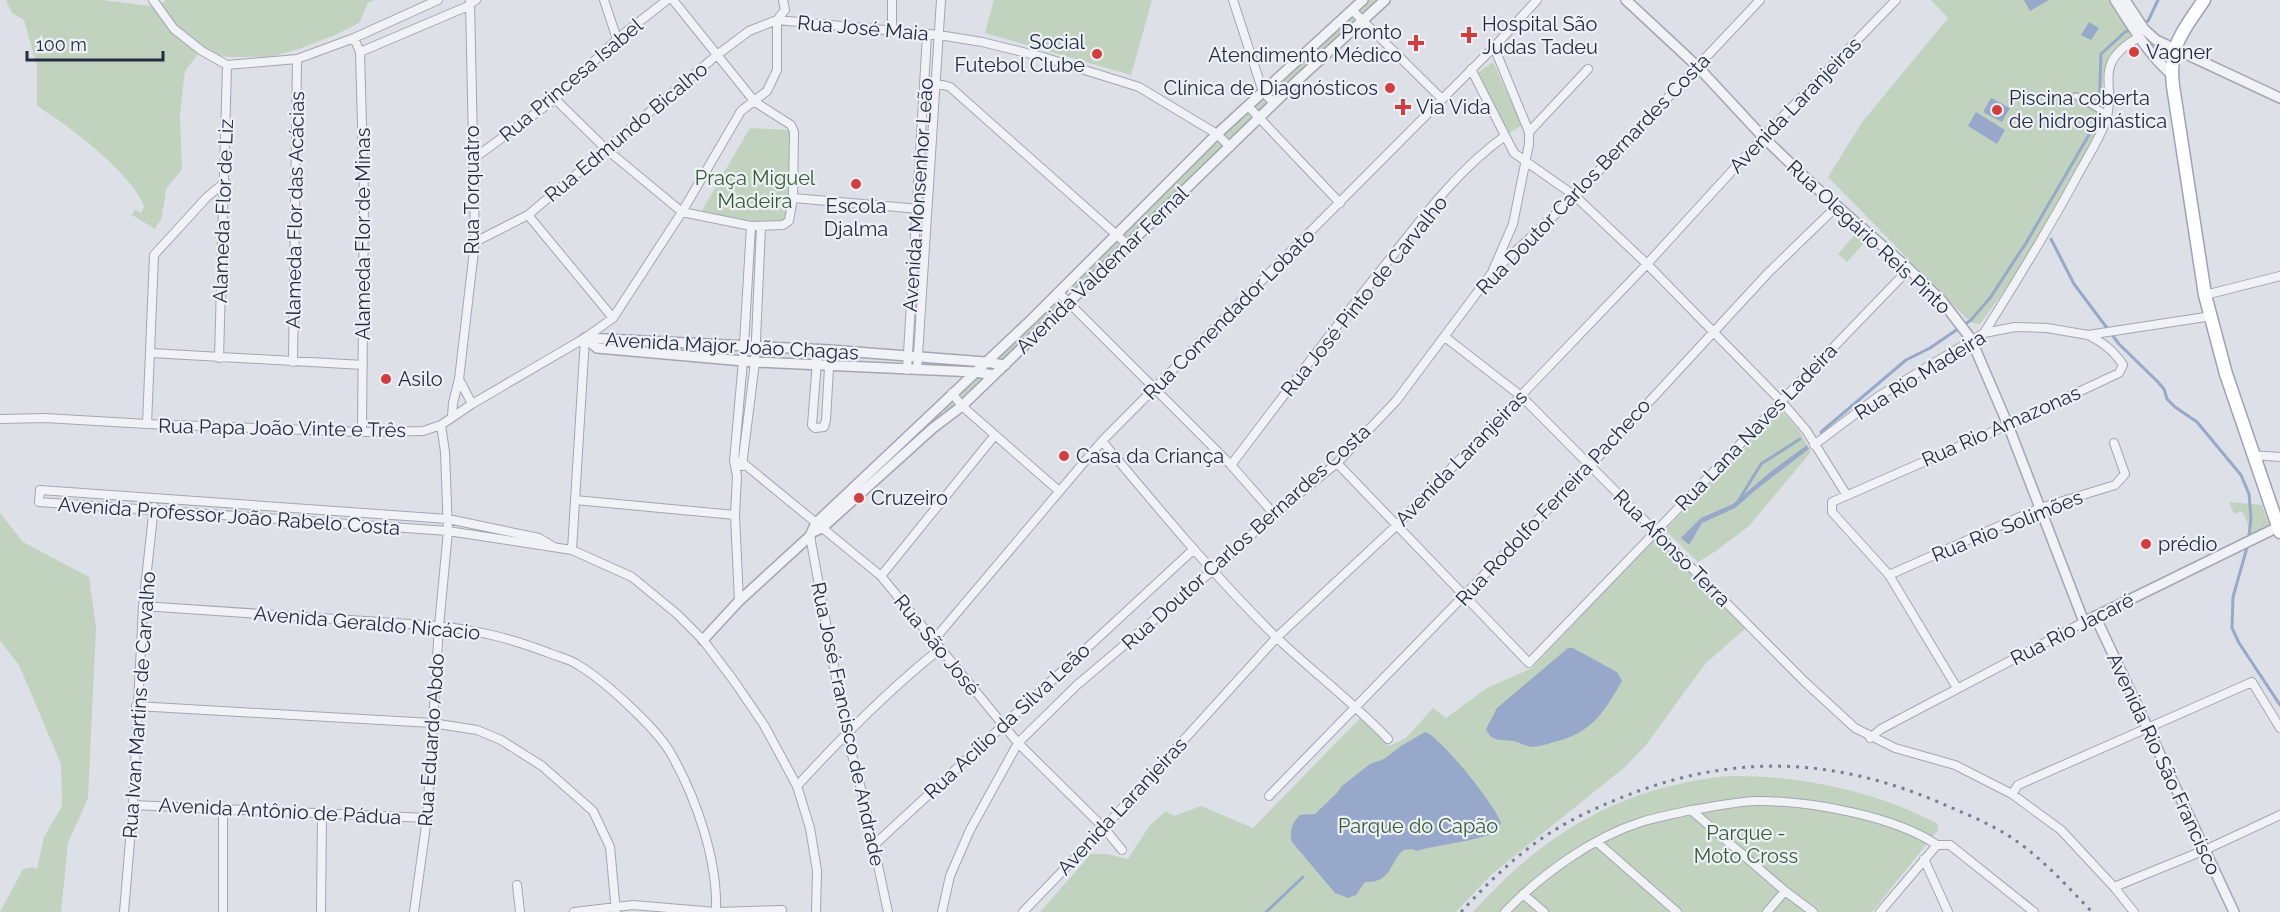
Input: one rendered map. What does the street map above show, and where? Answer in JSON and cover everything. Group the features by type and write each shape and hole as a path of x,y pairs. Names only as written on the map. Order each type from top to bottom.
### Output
{"main road":[{"path":"2204,0 2174,47 2171,74 2205,295 2226,374 2279,530"}],"street":[{"path":"153,0 174,29 202,51 227,65 297,59 354,38 438,0"},
{"path":"604,0 617,39"},
{"name":"Rua Princesa Isabel","path":"473,159 555,99 617,39 667,0"},
{"path":"555,99 606,149 682,212 751,226 783,225 789,221 793,198 794,132 791,125 755,102 673,0"},
{"path":"682,212 741,111 767,91 777,70 777,20 785,10 783,0"},
{"path":"892,0 892,32"},
{"name":"Avenida Monsenhor Leão","path":"912,370 918,357 921,320 941,0"},
{"path":"1233,0 1263,92 1274,103"},
{"name":"Avenida Valdemar Fernal","path":"703,640 739,601 815,530 984,362 1032,319 1217,134 1363,0"},
{"name":"Avenida Valdemar Fernal","path":"815,530 933,428 962,406 1005,366 1322,56 1384,0"},
{"name":"Rua Comendador Lobato","path":"933,640 1102,441 1494,47 1537,0"},
{"name":"Rua Olegário Reis Pinto","path":"1626,0 1698,67 1763,137 1836,207 1909,269 1942,301 1965,331 2008,425 2084,622"},
{"name":"Rua Doutor Carlos Bernardes Costa","path":"942,912 950,876 970,830 1018,743 1077,685 1336,463 1396,401 1491,274 1575,196 1760,0"},
{"path":"1883,0 1889,6"},
{"name":"Avenida Laranjeiras","path":"1023,912 1104,828 1277,637 1396,526 1647,264 1763,137 1896,0"},
{"path":"2115,0 2171,74"},
{"path":"2125,0 2138,29 2156,40 2280,98"},
{"path":"360,52 466,7 470,1"},
{"name":"Rua Torquatro","path":"452,416 459,379 475,242 470,1"},
{"path":"1352,10 1441,98"},
{"name":"Rua Edmundo Bicalho","path":"475,242 528,215 717,55 749,31 777,20"},
{"name":"Rua José Maia","path":"777,20 939,35 982,42 1124,81 1139,87 1217,134 1230,147"},
{"path":"1335,24 1346,34"},
{"path":"1984,333 2055,217 2105,123 2109,66 2114,56 2138,29"},
{"name":"Avenida Monsenhor Leão","path":"912,370 907,356 927,35"},
{"name":"Alameda Flor de Minas","path":"354,38 360,52 364,197 362,432"},
{"path":"1312,45 1322,56"},
{"path":"1491,274 1513,224 1526,160 1529,132 1494,47"},
{"name":"Alameda Flor das Acácias","path":"292,362 297,59"},
{"name":"Alameda Flor de Liz","path":"219,358 227,65"},
{"path":"1288,68 1299,79"},
{"path":"1471,69 1514,153 1575,196 1647,264 1781,401 1806,430 1846,494"},
{"path":"1529,132 1588,69"},
{"path":"925,81 950,87 1128,245"},
{"path":"2076,96 2107,114"},
{"path":"1248,106 1340,202"},
{"path":"922,124 932,125"},
{"name":"Rua José Pinto de Carvalho","path":"1231,465 1344,315 1408,236 1472,163 1485,150 1505,136"},
{"path":"920,161 931,161"},
{"path":"1191,161 1202,172"},
{"path":"147,424 154,255 207,197 225,182"},
{"path":"1168,185 1179,196"},
{"path":"793,198 928,210"},
{"name":"Rua Rodolfo Ferreira Pacheco","path":"1269,796 1589,466 1768,273 1836,207"},
{"path":"1144,208 1156,218"},
{"name":"Rua Papa João Vinte e Três","path":"0,419 45,418 362,432 423,431 441,425 452,416 585,338 612,318 682,212"},
{"path":"528,215 612,318"},
{"path":"739,601 735,515 737,476 734,461 751,226"},
{"path":"737,476 743,463 755,362 761,226"},
{"path":"915,247 926,246"},
{"path":"1092,260 1102,270"},
{"name":"Rua Lana Naves Ladeira","path":"1465,595 1529,663 1909,269"},
{"path":"2205,295 2280,276"},
{"path":"912,286 923,286"},
{"path":"748,287 759,287"},
{"path":"1058,292 1231,465 1274,514"},
{"name":"Rua Rio Madeira","path":"1814,445 1965,331 1984,333 2015,327 2047,328 2088,335 2212,316"},
{"path":"1032,319 1041,329"},
{"path":"910,321 921,320"},
{"name":"Rua Rio Amazonas","path":"1889,575 1832,512 1832,502 2008,425 2119,373 2123,365 2116,355 2105,344 2088,335"},
{"name":"Rua Afonso Terra","path":"1445,337 1521,396 1805,682 1855,728 1870,738 1894,748 1955,765 2012,794 2061,830 2134,912"},
{"path":"572,550 585,338"},
{"name":"Avenida Major João Chagas","path":"585,338 818,349 984,362 1005,366"},
{"name":"Avenida Major João Chagas","path":"585,338 597,348 755,362 976,372 993,375"},
{"path":"667,353 668,341"},
{"path":"818,349 812,425 820,429 824,427 826,420 830,350"},
{"path":"151,353 363,365"},
{"path":"459,379 472,404"},
{"path":"952,393 962,406 1059,491"},
{"path":"926,418 933,428"},
{"name":"Rua Eduardo Abdo","path":"414,912 427,818 439,626 448,531 445,452 441,425"},
{"path":"881,576 995,435"},
{"path":"1102,441 1194,549 1277,637 1357,707 1388,739"},
{"name":"Rua Rio Solimões","path":"1889,575 2040,508 2115,485 2125,474 2114,443"},
{"path":"2252,455 2280,457"},
{"name":"Rua São José","path":"734,461 743,463 815,530 881,576 1018,743 1104,828 1122,850"},
{"path":"1336,463 1465,595"},
{"name":"Avenida Professor João Rabelo Costa","path":"554,547 538,538 448,519 40,490 39,502 448,531 572,550 632,577 677,614 703,640 764,725 797,786 810,828 817,871 816,912"},
{"path":"85,505 87,493"},
{"name":"Rua Ivan Martins de Carvalho","path":"124,912 133,805 142,606 154,497"},
{"path":"575,500 735,515"},
{"path":"480,537 482,526"},
{"name":"Rua José Francisco de Andrade","path":"815,530 846,732 888,912"},
{"name":"Rua Rio Jacaré","path":"1870,738 1881,729 2095,616 2254,538 2279,530"},
{"path":"508,541 509,532"},
{"name":"Rua Acílio da Silva Leão","path":"874,845 1194,549"},
{"path":"1889,575 1957,688"},
{"name":"Avenida Geraldo Nicácio","path":"142,606 439,626 485,632 578,664 620,698 643,720 669,751 694,801 712,861 717,898 716,912"},
{"name":"Avenida Rio São Francisco","path":"2095,616 2234,912"},
{"path":"797,786 846,732 940,649"},
{"path":"2012,794 2018,785 2252,682 2280,728"},
{"path":"136,706 432,723 477,730 501,740 542,766 593,811 610,848 616,909"},
{"path":"1505,912 1522,894 1556,869 1597,842 1640,823 1691,810 1758,801 1837,808 1905,829 1937,845 1950,846 2034,912"},
{"name":"Avenida Antônio de Pádua","path":"133,805 427,818"},
{"path":"223,808 223,912"},
{"path":"1691,810 1785,891 1813,912"},
{"path":"321,912 322,814"},
{"path":"2114,887 2205,850 2280,815"},
{"path":"1597,842 1677,912"},
{"path":"1880,912 1937,845"},
{"path":"1924,859 1948,912"},
{"path":"517,885 520,912"},
{"path":"1767,912 1785,891"},
{"path":"1522,894 1544,912"},
{"path":"574,912 616,909 633,905 716,912 782,910"}],"green space":[{"path":"6,0 103,0 150,6 165,2 165,0 374,0 368,3 359,23 299,49 270,57 198,54 185,71 180,115 182,169 166,189 162,217 155,229 132,215 135,210 141,213 144,207 128,181 114,166 81,137 37,106 37,66 24,20 12,13"},
{"name":"Social Futebol Clube","path":"994,0 1152,0 1131,75 985,33"},
{"path":"1364,0 1384,0 1230,146 1217,135"},
{"path":"1931,0 2108,0 2134,37 2109,56 2103,75 2102,117 2089,148 2050,221 2017,273 1980,324 1973,323 1966,318 1828,177 1863,121 1948,18"},
{"path":"2117,0 2124,0 2144,31 2170,48 2168,61 2165,62 2140,33"},
{"path":"1493,62 1522,125 1508,134 1475,75"},
{"name":"Praça Miguel Madeira","path":"750,128 790,130 793,135 789,218 785,222 752,225 705,214 702,210"},
{"path":"1217,136 1228,147 1072,293 1068,289"},
{"path":"1858,231 1868,239 1847,262 1838,254"},
{"path":"1055,300 1061,306 1005,363 989,360"},
{"path":"972,376 985,378 946,413 940,407"},
{"path":"938,408 945,414 899,456 895,450"},
{"path":"1781,410 1800,432 1811,452 1749,526 1698,562 1665,530"},
{"path":"2229,502 2262,505 2270,527 2252,536 2244,514 2241,511 2234,514"},
{"path":"0,513 23,542 89,577 96,627 88,798 68,843 61,912 0,912 23,869 32,867 37,869 44,837 62,806 61,764 19,665 0,641"},
{"name":"Parque do Capão","path":"1655,538 1747,627 1705,664 1646,745 1625,767 1492,874 1456,912 1040,912 1091,854 1107,854 1128,859 1150,825 1166,811 1174,816 1201,806 1253,828 1362,716 1389,746 1406,738 1433,708 1446,718 1487,688 1532,668"},
{"name":"Parque - Moto Cross","path":"1728,776 1782,778 1836,787 1914,812 1938,824 1938,830 1872,912 1473,912 1528,859 1556,837 1587,818 1653,791"}],"water":[{"path":"2024,0 2049,0 2030,11"},
{"path":"2089,22 2099,28 2091,40 2081,35"},
{"name":"Piscina coberta de hidroginástica","path":"1991,98 2010,108 2002,122 1983,112"},
{"path":"1976,112 2005,130 1997,144 1968,126"},
{"path":"1807,445 1809,449 1735,508 1702,523 1689,545 1681,538 1701,518 1733,504"},
{"path":"1568,648 1573,648 1617,672 1622,681 1603,712 1578,733 1537,746 1531,747 1513,741 1497,740 1491,736 1486,729 1497,708"},
{"path":"1425,732 1454,758 1479,788 1501,823 1496,831 1488,835 1417,851 1403,850 1385,876 1365,882 1356,895 1348,898 1335,893 1292,842 1293,824 1300,815 1315,814 1342,786 1370,764 1384,759"}],"waterway":[{"path":"2144,23 2148,21 2158,0"},
{"path":"1821,432 1906,360 1930,348 1971,320 1990,298 2026,243 2097,121 2101,54 2125,32 2132,29"},
{"path":"2051,239 2074,284 2119,344 2164,389 2167,399 2197,422 2241,475 2249,494 2251,518 2248,544 2233,597 2232,628 2239,643 2280,705"},
{"path":"1739,500 1761,464 1800,439"},
{"path":"1266,912 1303,877"}],"railway":[{"path":"1461,912 1496,876 1543,837 1593,810 1655,785 1697,774 1738,768 1778,766 1819,769 1860,776 1901,788 1978,820 2004,833 2034,854 2092,912"}],"place":[{"name":"Hospital São Judas Tadeu","path":"1469,35"},
{"name":"Pronto Atendimento Médico","path":"1416,43"},
{"name":"Vagner","path":"2134,52"},
{"name":"Social Futebol Clube","path":"1097,54"},
{"name":"Clínica de Diagnósticos","path":"1390,88"},
{"name":"Via Vida","path":"1403,107"},
{"name":"Piscina coberta de hidroginástica","path":"1997,110"},
{"name":"Escola Djalma","path":"856,184"},
{"name":"Asilo","path":"386,379"},
{"name":"Casa da Criança","path":"1064,456"},
{"name":"Cruzeiro","path":"859,498"},
{"name":"prédio","path":"2146,544"}]}
